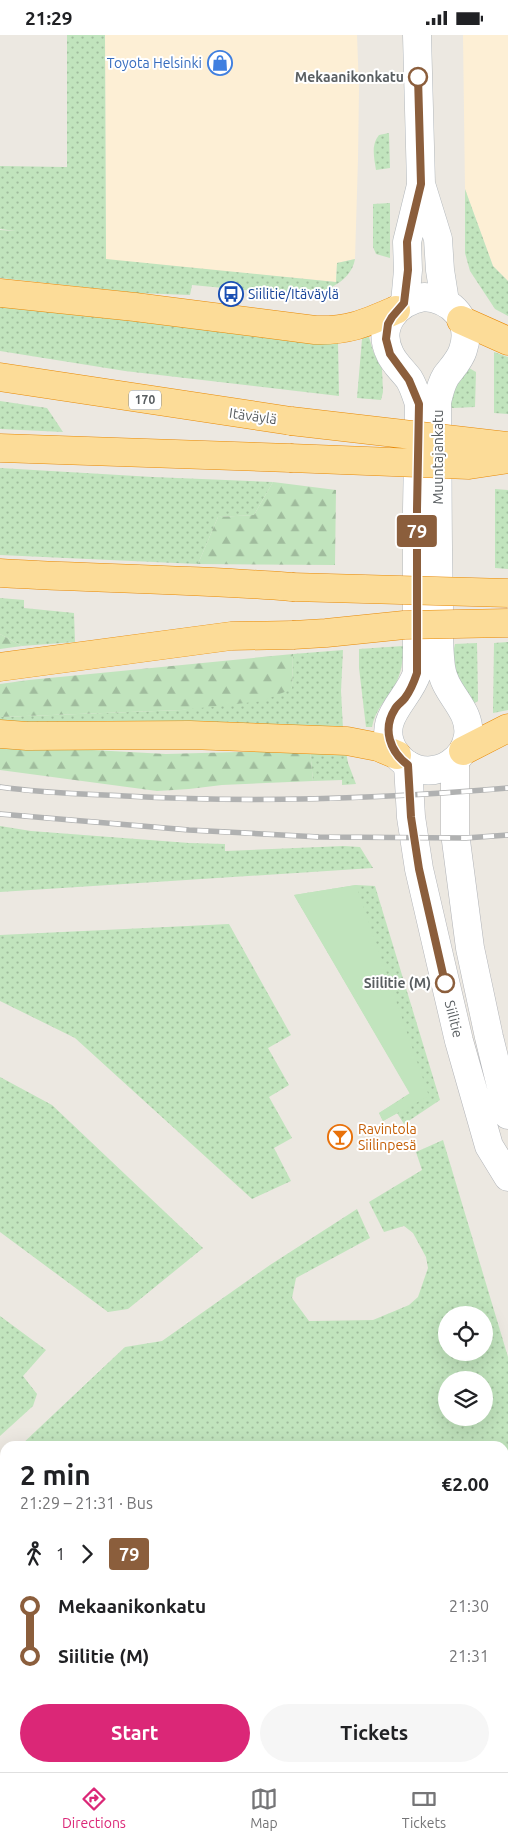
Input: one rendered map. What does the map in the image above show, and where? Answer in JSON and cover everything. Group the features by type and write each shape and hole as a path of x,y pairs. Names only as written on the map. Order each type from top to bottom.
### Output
{"highway":[{"path":"0,293 118,305 315,330 352,328 400,307"},
{"path":"453,311 508,341"},
{"name":"Itäväylä","path":"0,377 291,421 508,446"},
{"path":"0,448 470,465 508,459"},
{"path":"0,573 73,578 221,581 292,587 508,593"},
{"path":"10,665 231,636 326,633 404,625 508,623"},
{"path":"459,755 508,728"},
{"path":"0,734 35,737 190,735 347,741 378,747 402,760"}],"main road":[{"path":"400,307 408,270 407,242 421,184 417,35"},
{"path":"421,184 438,239 440,270 453,311"},
{"path":"400,307 424,297 439,299 453,311"},
{"name":"Muuntajankatu","path":"400,307 388,324 386,339 390,354 414,388 419,404 417,673 414,684 394,711 389,725 390,741 402,760"},
{"name":"Muuntajankatu","path":"453,311 464,327 465,343 460,357 440,388 437,402 438,573 441,668 447,689 464,713 468,728 466,744 459,755"},
{"path":"402,760 415,768 431,771 446,767 459,755"},
{"path":"459,755 455,833 470,948 508,1115"},
{"name":"Siilitie","path":"402,760 419,869 459,1041 489,1146 508,1177"}],"shaded area":[{"path":"105,35 357,35 359,89 355,259 337,263 336,282 106,260"},
{"path":"463,35 508,35 508,281 493,266 465,189"}],"green space":[{"path":"67,35 105,35 106,259 336,282 337,263 355,259 347,275 341,281 324,290 297,295 192,285 190,295 137,293 0,278 0,230 16,231 0,229 0,166 67,167"},
{"path":"389,133 390,168 376,170 374,151 376,139 379,135"},
{"path":"465,189 493,266 508,281 508,316 495,309 470,271 465,253"},
{"path":"390,203 390,258 376,254 373,247 373,204"},
{"path":"0,305 338,342 339,396 125,371 0,351"},
{"path":"369,337 373,351 382,369 383,392 381,400 357,398 362,339"},
{"path":"494,352 508,357 508,414 494,413"},
{"path":"469,368 476,372 475,407 450,407 450,389"},
{"path":"0,401 47,408 63,432 0,429"},
{"path":"0,468 273,482 254,515 218,517 198,564 0,555"},
{"path":"273,482 336,490 335,565 198,564 218,517 254,515"},
{"path":"495,489 508,490 508,569 495,568"},
{"path":"0,598 24,600 24,608 74,613 75,642 22,646 0,634"},
{"path":"0,634 22,646 0,649"},
{"path":"508,642 508,710 493,713 494,643"},
{"path":"477,643 478,701 470,706 451,661 455,644"},
{"path":"403,646 402,666 395,685 378,710 372,727 366,727 359,668 359,649"},
{"path":"343,650 341,691 343,729 0,724 0,717 182,710 292,688 293,654"},
{"path":"293,654 292,689 262,701 182,710 0,717 0,684"},
{"path":"0,745 166,754 310,750 313,781 222,785 157,791 0,770"},
{"path":"310,750 346,752 356,784 342,785 342,780 313,781"},
{"path":"0,826 31,831 225,844 225,851 360,847 373,868 0,892"},
{"path":"356,885 375,886 440,1100 404,1124 397,1113 383,1121 379,1113 410,1093 294,895"},
{"path":"356,885 429,1096 383,1121 379,1113 410,1094 294,895"},
{"path":"229,924 291,1035 268,1048 289,1085 269,1097 292,1138 274,1148 291,1181 252,1199 75,1038 0,1001 0,935"},
{"path":"0,1077 52,1105 203,1248 128,1309 108,1312 0,1232"},
{"path":"443,1140 493,1306 438,1306 438,1361 493,1361 493,1307 508,1357 508,1441 25,1441 125,1347 162,1341 270,1265 357,1209 370,1238 296,1278 292,1298 309,1321 373,1320 409,1305 418,1297 428,1268 426,1257 413,1233 404,1226 384,1232 369,1202 422,1170 416,1152"},
{"path":"0,1316 46,1350 23,1376 37,1394 33,1406 0,1436"}],"railway":[{"path":"0,787 94,795 221,799 316,799 508,788"},
{"path":"0,814 189,830 319,837 466,838 508,835"}],"bus line":[{"name":"79","path":"418,77 421,184 407,242 408,270 404,303 396,310 386,331 387,347 390,354 414,388 419,404 417,673 414,684 404,699 398,704 391,717 388,733 396,755 408,765 411,817 419,869 445,983"}],"place":[{"name":"Toyota Helsinki","path":"220,63"},
{"name":"Mekaanikonkatu","path":"418,77"},
{"name":"Siilitie/Itäväylä","path":"231,294"},
{"name":"Siilitie (M)","path":"445,983"},
{"name":"Ravintola Siilinpesä","path":"340,1137"}]}
